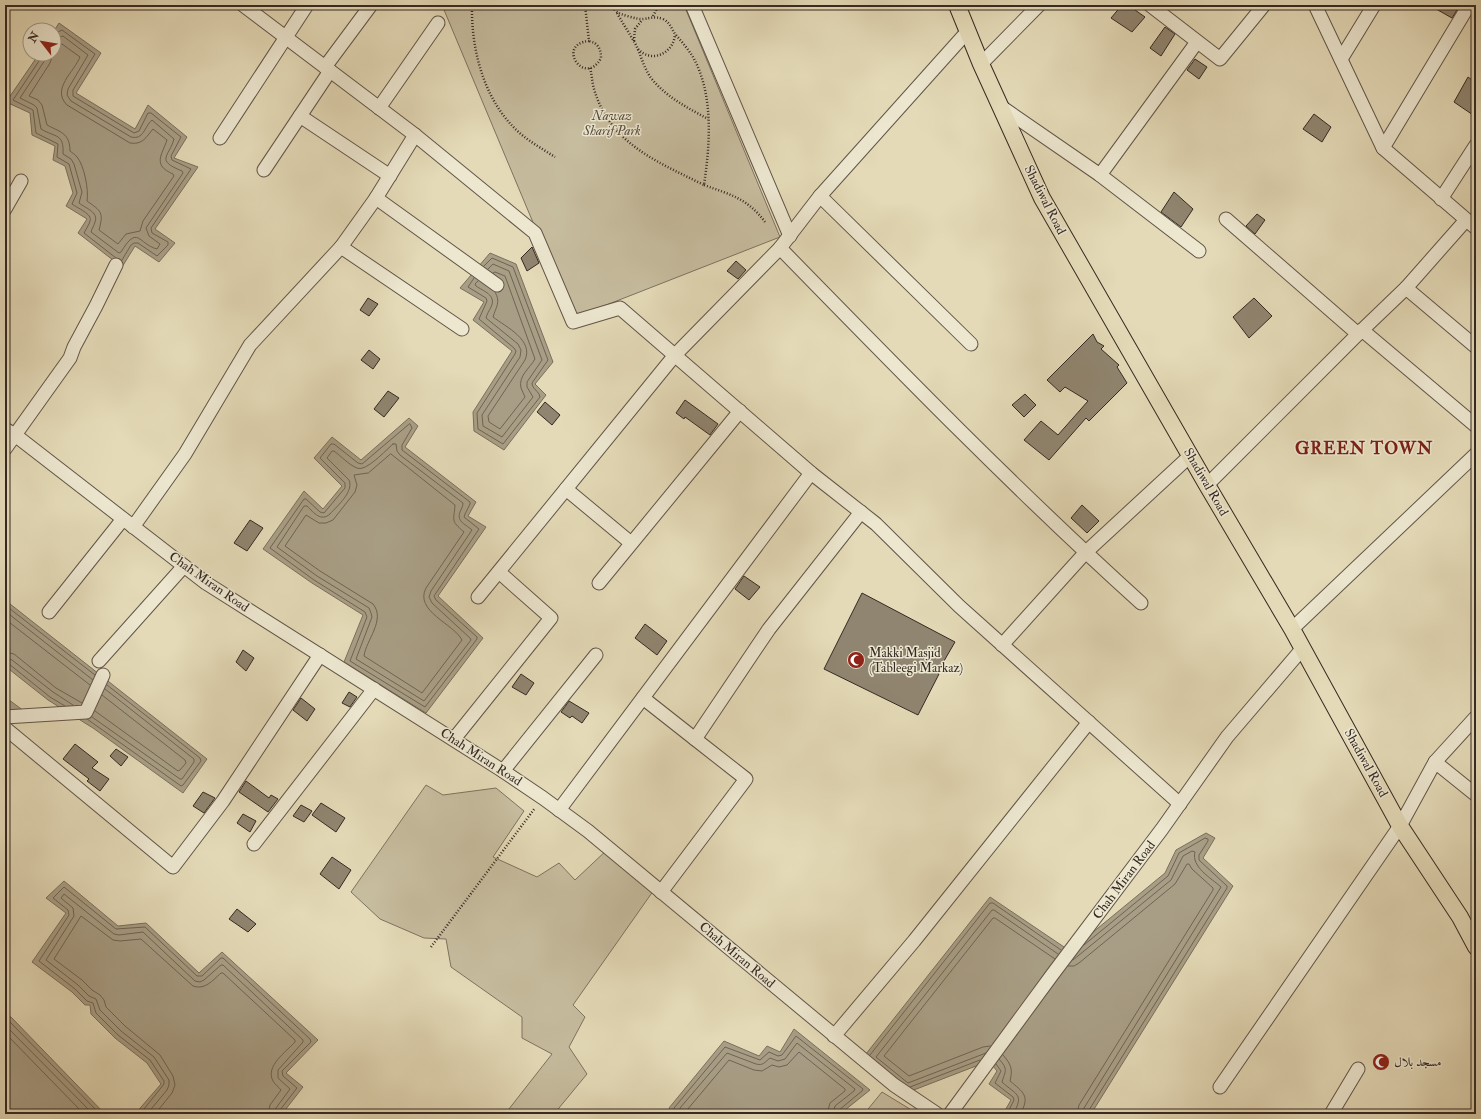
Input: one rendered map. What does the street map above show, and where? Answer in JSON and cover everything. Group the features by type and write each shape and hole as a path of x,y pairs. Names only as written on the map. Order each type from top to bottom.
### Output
{"main road":[{"name":"Shadiwal Road","path":"957,5 981,64 1042,198 1207,485 1292,629 1400,826 1460,917 1476,947"}],"street":[{"path":"243,5 415,135 535,233 573,322 620,308 811,473 876,524 959,606 1180,804"},
{"path":"220,138 307,5"},
{"path":"264,170 300,116 328,69 371,5"},
{"path":"692,5 790,236"},
{"path":"981,64 1039,5"},
{"path":"1150,5 1220,59 1264,5"},
{"path":"1207,485 1360,332 1471,224 1383,148 1315,5"},
{"path":"1341,59 1374,5"},
{"path":"1383,148 1469,5"},
{"path":"379,108 438,23"},
{"path":"478,597 675,355 780,248 820,196 967,32"},
{"path":"1100,175 1197,42"},
{"path":"1000,106 1100,175 1199,251"},
{"path":"300,116 390,176"},
{"path":"49,612 128,523 185,454 250,345 341,247 376,198 415,135"},
{"path":"1441,198 1476,145"},
{"path":"5,209 21,181"},
{"path":"820,196 971,344"},
{"path":"376,198 498,285"},
{"path":"1226,219 1360,332 1476,426"},
{"path":"341,247 462,329"},
{"path":"780,248 934,405 1086,553 1141,603"},
{"path":"5,449 10,432 70,358 74,347 116,265"},
{"path":"1406,288 1476,347"},
{"path":"599,583 740,411"},
{"name":"Chah Miran Road","path":"10,432 206,583 454,739 543,798 588,831 894,1085 937,1114"},
{"path":"1292,629 1476,454"},
{"path":"1002,645 1086,553 1190,455"},
{"path":"559,810 811,473"},
{"path":"566,489 631,543"},
{"path":"695,739 769,629 861,512"},
{"path":"99,661 184,566"},
{"path":"454,739 551,618 499,572"},
{"name":"Chah Miran Road","path":"950,1114 1180,804 1227,737 1302,648"},
{"path":"503,771 596,655"},
{"path":"5,728 173,867 223,801 320,656"},
{"path":"5,717 86,712 103,675"},
{"path":"254,844 374,689"},
{"path":"643,698 746,780 661,892"},
{"path":"1220,1087 1400,826 1435,762 1476,718"},
{"path":"834,1036 914,941 1089,722"},
{"path":"1435,762 1476,795"},
{"path":"1331,1114 1358,1069"}],"path":[{"path":"472,5 474,42 478,65 486,86 496,104 510,122 522,134 555,157"},
{"path":"585,5 589,41"},
{"path":"611,5 636,46 643,64 651,78 662,90 708,120"},
{"path":"653,16 659,5"},
{"path":"617,13 642,20"},
{"path":"675,34 673,44 667,52 658,56 648,56 643,53 636,46 634,35 638,24 642,20 653,16 664,20 669,23 675,34 684,44 701,74 706,95 708,120 708,159 704,185"},
{"path":"589,41 597,44 601,53 601,58 598,63 590,68 581,67 577,64 574,60 573,54 575,48 579,44 589,41"},
{"path":"590,68 594,89 600,104 609,121 623,138 638,151 704,185 742,199 757,212 765,222"},
{"path":"431,947 543,798"}],"green space":[{"name":"Nawaz Sharif Park","path":"442,5 684,5 780,237 573,318"},
{"path":"426,785 443,795 496,788 524,811 493,857 537,877 559,863 575,880 609,848 656,887 573,1005 585,1017 569,1047 587,1074 554,1114 505,1114 552,1054 522,1038 522,1017 451,967 446,939 424,938 380,919 351,892"},
{"path":"882,1092 918,1114 864,1114"}],"water":[{"path":"62,25 101,53 76,93 135,129 148,105 187,137 174,158 198,167 155,229 175,243 159,262 135,246 122,267 78,233 87,219 66,206 73,193 65,166 53,160 55,146 32,135 30,113 6,102 34,62 62,62"},
{"path":"490,253 516,264 553,362 535,384 546,395 504,450 474,431 473,412 512,351 473,320 484,302 460,288"},
{"path":"409,418 418,426 405,447 476,502 468,516 486,527 438,596 483,638 426,713 344,662 363,615 312,583 263,549 304,491 323,509 342,486 314,458 332,437 361,460"},
{"path":"5,600 207,759 183,793 93,728 48,700 5,666"},
{"path":"5,697 24,711 5,712"},
{"path":"1206,833 1215,838 1203,858 1233,886 1091,1114 1003,1114 1011,1100 989,1084 997,1071 989,1061 906,1093 862,1059 990,897 1070,951 1165,873 1176,850"},
{"path":"64,881 118,926 146,923 199,973 222,952 318,1040 286,1073 303,1087 282,1114 135,1114 161,1084 147,1063 115,1038 91,1014 90,1005 85,1005 72,992 32,962 66,913 46,898"},
{"path":"5,1015 11,1017 105,1114 5,1114"},
{"path":"794,1029 870,1090 840,1114 672,1114 669,1108 724,1041 759,1056 767,1046 780,1052"}],"building":[{"path":"1122,5 1128,5 1145,17 1132,32 1111,18"},
{"path":"1429,5 1460,5 1452,18"},
{"path":"1165,27 1175,34 1161,56 1150,48"},
{"path":"1195,59 1207,67 1199,79 1187,70"},
{"path":"1468,77 1476,83 1476,117 1454,102"},
{"path":"1314,114 1331,127 1322,142 1303,129"},
{"path":"1174,192 1193,209 1181,227 1161,212"},
{"path":"1257,214 1265,220 1255,234 1246,226"},
{"path":"532,247 539,263 527,271 521,258"},
{"path":"736,261 746,270 738,279 727,271"},
{"path":"368,298 378,304 369,316 360,310"},
{"path":"1254,298 1272,316 1249,338 1233,317"},
{"path":"1093,334 1097,342 1104,346 1101,349 1119,365 1117,367 1127,383 1089,421 1086,418 1049,460 1024,440 1041,421 1058,435 1088,401 1065,387 1060,392 1047,380"},
{"path":"369,350 380,359 373,369 361,360"},
{"path":"388,391 399,398 384,417 374,409"},
{"path":"1025,394 1036,405 1024,417 1012,405"},
{"path":"685,400 718,424 710,435 685,417 684,419 676,413"},
{"path":"545,402 560,415 552,425 537,412"},
{"path":"1082,505 1099,521 1087,533 1071,518"},
{"path":"250,520 263,528 247,551 234,543"},
{"path":"744,576 760,587 749,600 735,589"},
{"path":"862,593 955,642 937,673 939,674 918,715 824,669"},
{"path":"645,624 667,641 657,655 635,638"},
{"path":"243,650 254,658 246,671 236,662"},
{"path":"521,674 534,683 526,695 512,687"},
{"path":"349,692 357,697 350,707 342,703"},
{"path":"301,698 315,709 307,721 293,710"},
{"path":"569,701 589,713 582,723 572,716 570,718 561,712"},
{"path":"75,744 98,762 92,768 109,779 100,791 87,781 89,779 63,759"},
{"path":"116,749 128,757 121,766 110,756"},
{"path":"246,781 269,798 271,795 278,799 268,812 239,792"},
{"path":"203,792 215,798 204,813 193,806"},
{"path":"321,803 345,818 336,832 312,815"},
{"path":"301,805 312,811 304,822 293,816"},
{"path":"243,814 256,821 250,832 237,823"},
{"path":"332,857 351,870 339,889 320,874"},
{"path":"237,909 256,924 248,932 229,919"}],"place":[{"name":"Makki Masjid (Tableegi Markaz)","path":"856,660"},
{"name":"مسجد بلال","path":"1381,1062"}],"district":[{"name":"GREEN TOWN","path":"1364,448"}]}
